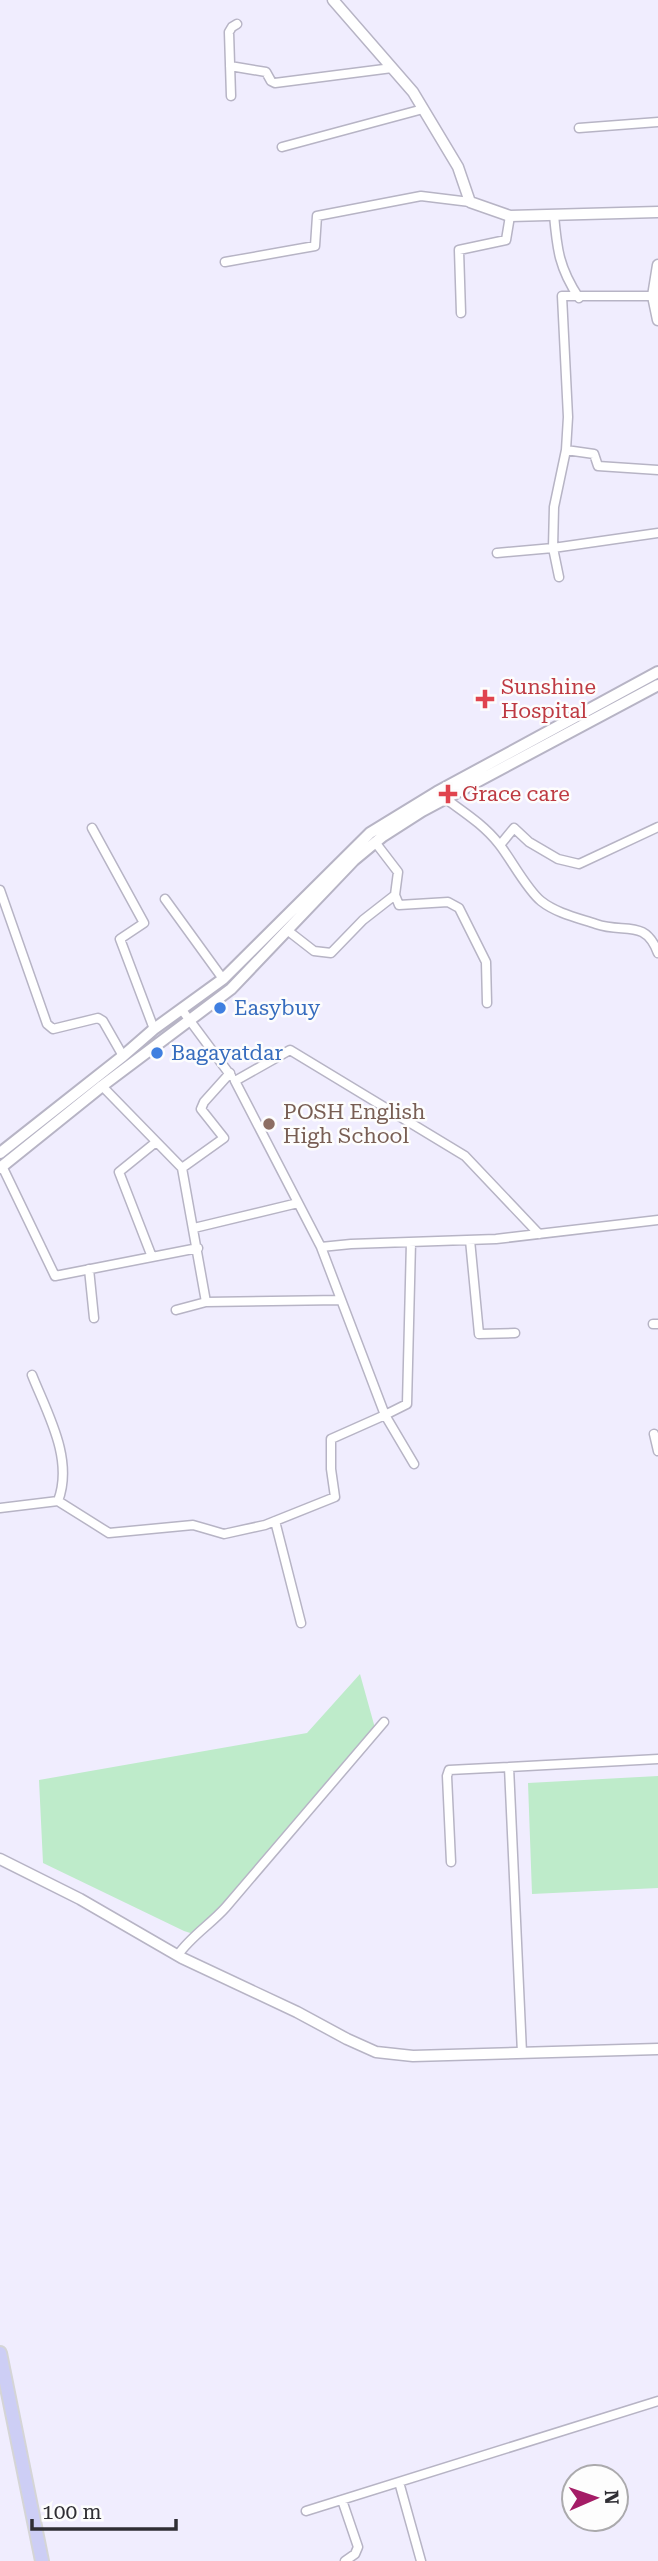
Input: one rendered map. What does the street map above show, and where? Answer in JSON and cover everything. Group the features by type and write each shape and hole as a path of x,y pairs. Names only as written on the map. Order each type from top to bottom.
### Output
{"main road":[{"path":"1,1167 102,1086 231,989 354,860 375,842 422,811 658,672"},
{"path":"0,1153 154,1029 223,979 370,834 437,792 658,685"},
{"path":"0,2353 42,2561"}],"street":[{"path":"333,0 413,92 458,167 470,202"},
{"path":"231,96 229,32 237,24"},
{"path":"230,66 266,72 275,83 392,68"},
{"path":"282,147 424,109"},
{"path":"579,128 658,122"},
{"path":"225,262 315,246 317,216 421,196 470,202 510,216 658,212"},
{"path":"554,215 557,249 565,277 579,298"},
{"path":"461,313 459,250 506,240 510,216"},
{"path":"658,265 653,296 658,320"},
{"path":"559,577 554,548 554,507 566,450 568,417 562,296 653,296"},
{"path":"566,450 594,454 598,466 658,470"},
{"path":"496,553 554,548 658,533"},
{"path":"446,799 475,819 500,845 541,901 565,914 599,926 635,929 645,933 653,939 658,953"},
{"path":"500,845 514,828 529,842 558,859 579,864 658,827"},
{"path":"92,828 144,923 120,939 154,1029"},
{"path":"375,842 398,872 395,895 399,905 448,902 459,908 486,962 487,1003"},
{"path":"0,890 47,1024 53,1029 60,1029 98,1017 123,1056"},
{"path":"287,930 314,951 331,953 363,920 395,895"},
{"path":"165,899 223,979"},
{"path":"182,1010 232,1077 299,1203 321,1247 385,1415 414,1464"},
{"path":"182,1168 224,1138 201,1109 204,1102 232,1077 290,1050 465,1156 540,1234"},
{"path":"102,1086 182,1168 206,1302"},
{"path":"152,1257 119,1172 156,1142"},
{"path":"1,1167 55,1276 198,1248"},
{"path":"194,1228 299,1203"},
{"path":"321,1247 470,1240 658,1220"},
{"path":"470,1240 479,1334 515,1333"},
{"path":"0,1508 58,1501 109,1533 194,1525 225,1534 275,1521 335,1497 331,1439 407,1404 411,1242"},
{"path":"89,1269 94,1318"},
{"path":"176,1310 206,1302 341,1300"},
{"path":"32,1375 60,1446 62,1491 58,1501"},
{"path":"654,1434 658,1451"},
{"path":"275,1521 301,1623"},
{"path":"178,1955 186,1943 209,1926 226,1907 384,1723"},
{"path":"451,1862 447,1776 449,1770 658,1759"},
{"path":"509,1767 522,2053"},
{"path":"0,1859 80,1899 178,1955 376,2052 413,2056 658,2049"},
{"path":"306,2511 658,2401"},
{"path":"399,2482 421,2561"},
{"path":"342,2500 358,2547 355,2554 345,2561"}],"green space":[{"path":"360,1674 375,1728 200,1936 184,1931 43,1863 39,1780 307,1733"},
{"path":"658,1776 658,1888 532,1894 528,1783"}],"place":[{"name":"Sunshine Hospital","path":"485,699"},
{"name":"Grace care","path":"448,794"},
{"name":"Easybuy","path":"220,1008"},
{"name":"Bagayatdar","path":"157,1053"},
{"name":"POSH English High School","path":"269,1124"}]}
